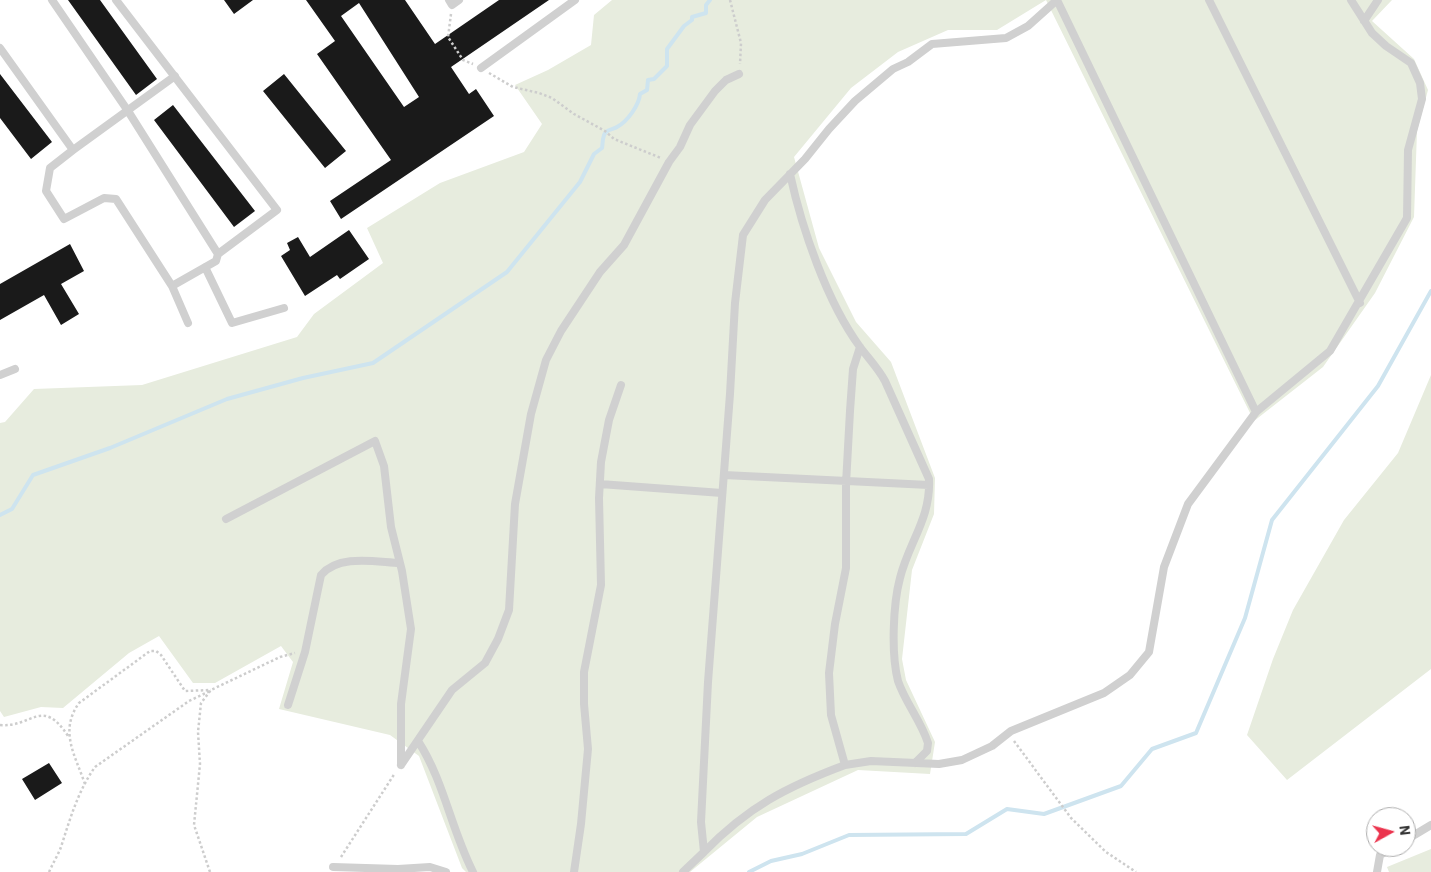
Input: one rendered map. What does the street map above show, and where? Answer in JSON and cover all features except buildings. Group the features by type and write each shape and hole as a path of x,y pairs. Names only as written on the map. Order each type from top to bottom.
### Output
{"lane":[{"path":"52,0 128,111 218,254"},
{"path":"116,0 277,210 218,254 216,261 172,286"},
{"path":"481,68 575,0"},
{"path":"704,852 702,822 708,682 735,303 742,236 765,200 855,101 893,69 908,62 932,44 1006,38 1028,26 1057,0 1256,412"},
{"path":"1209,0 1360,303"},
{"path":"683,872 729,826 780,792 845,764 871,761 939,764 962,760 992,746 1011,731 1104,693 1130,675 1149,652 1164,567 1188,504 1256,412 1330,351 1360,303 1407,218 1408,150 1422,99 1420,83 1411,63 1386,46 1372,33 1351,0"},
{"path":"1364,21 1378,0"},
{"path":"0,48 72,150"},
{"path":"400,765 452,690 485,663 498,639 509,610 515,504 531,414 546,360 561,331 600,272 624,246 669,162 680,147 690,125 715,91 726,80 739,74"},
{"path":"175,76 50,168 46,191 64,220 104,198 116,199 172,286 188,323"},
{"path":"790,174 798,210 828,289 860,347 877,367 885,381 925,468 929,485 930,496 926,513 900,579 896,624 895,664 899,682 928,743 927,751 915,763"},
{"path":"205,267 232,323 284,308"},
{"path":"845,764 831,715 830,673 835,624 846,568 847,482 854,369 860,347"},
{"path":"0,375 15,369"},
{"path":"574,872 581,824 588,749 584,704 584,672 601,585 600,484 609,420 621,384"},
{"path":"226,519 375,441 384,466 391,527 400,563 411,629 401,704 400,765"},
{"path":"724,475 929,485"},
{"path":"600,484 722,493"},
{"path":"288,705 305,652 321,575 326,569 347,561 400,563"},
{"path":"418,741 431,762 462,850 473,872"},
{"path":"1416,834 1431,826"},
{"path":"1377,872 1380,857"},
{"path":"333,867 398,869 430,867 446,872"}],"path":[{"path":"730,0 740,43 739,74"},
{"path":"453,2 448,36 463,60 481,68 513,88 539,93 552,98 614,139 669,162"},
{"path":"69,738 68,724 72,713 79,703 150,651 156,651 161,655 185,691 211,690"},
{"path":"49,872 85,784 95,767 103,759 154,727 189,701 280,657 305,652"},
{"path":"210,872 194,825 200,764 198,716 201,703 211,690"},
{"path":"0,725 9,726 36,715 46,715 60,724 69,738 85,784"},
{"path":"1011,731 1017,747 1071,818 1106,852 1136,872"},
{"path":"333,867 365,822 400,765"}],"shaded area":[{"path":"612,0 1046,0 997,30 948,30 898,52 851,88 794,157 819,248 856,322 891,362 935,478 934,514 912,570 902,659 906,680 935,742 930,774 858,770 757,817 690,872 466,872 462,868 419,756 390,735 279,709 293,662 281,646 215,683 193,683 159,636 129,653 63,708 41,707 4,717 0,711 0,423 5,422 34,389 142,385 297,337 314,314 383,263 367,228 440,183 524,152 542,124 515,85 548,70 591,45 594,15"},
{"path":"1046,0 1392,0 1372,21 1414,59 1428,90 1417,131 1414,217 1375,293 1323,367 1254,421"},
{"path":"1431,375 1431,669 1287,780 1247,735 1273,659 1293,610 1344,520 1398,453"},
{"path":"1431,849 1431,872 1389,872 1387,867 1416,857 1416,855"}],"waterway":[{"path":"0,515 12,509 33,475 110,448 227,399 303,378 373,363 507,272 580,182 594,154 602,148 605,134 629,117 638,103 640,94 647,90 648,80 654,79 667,66 667,49 684,26 692,20 692,17 706,13 706,5 710,0"},
{"path":"749,872 771,861 802,854 849,835 966,834 1007,809 1044,814 1121,786 1152,749 1196,733 1245,618 1272,520 1378,386 1431,291"}]}
